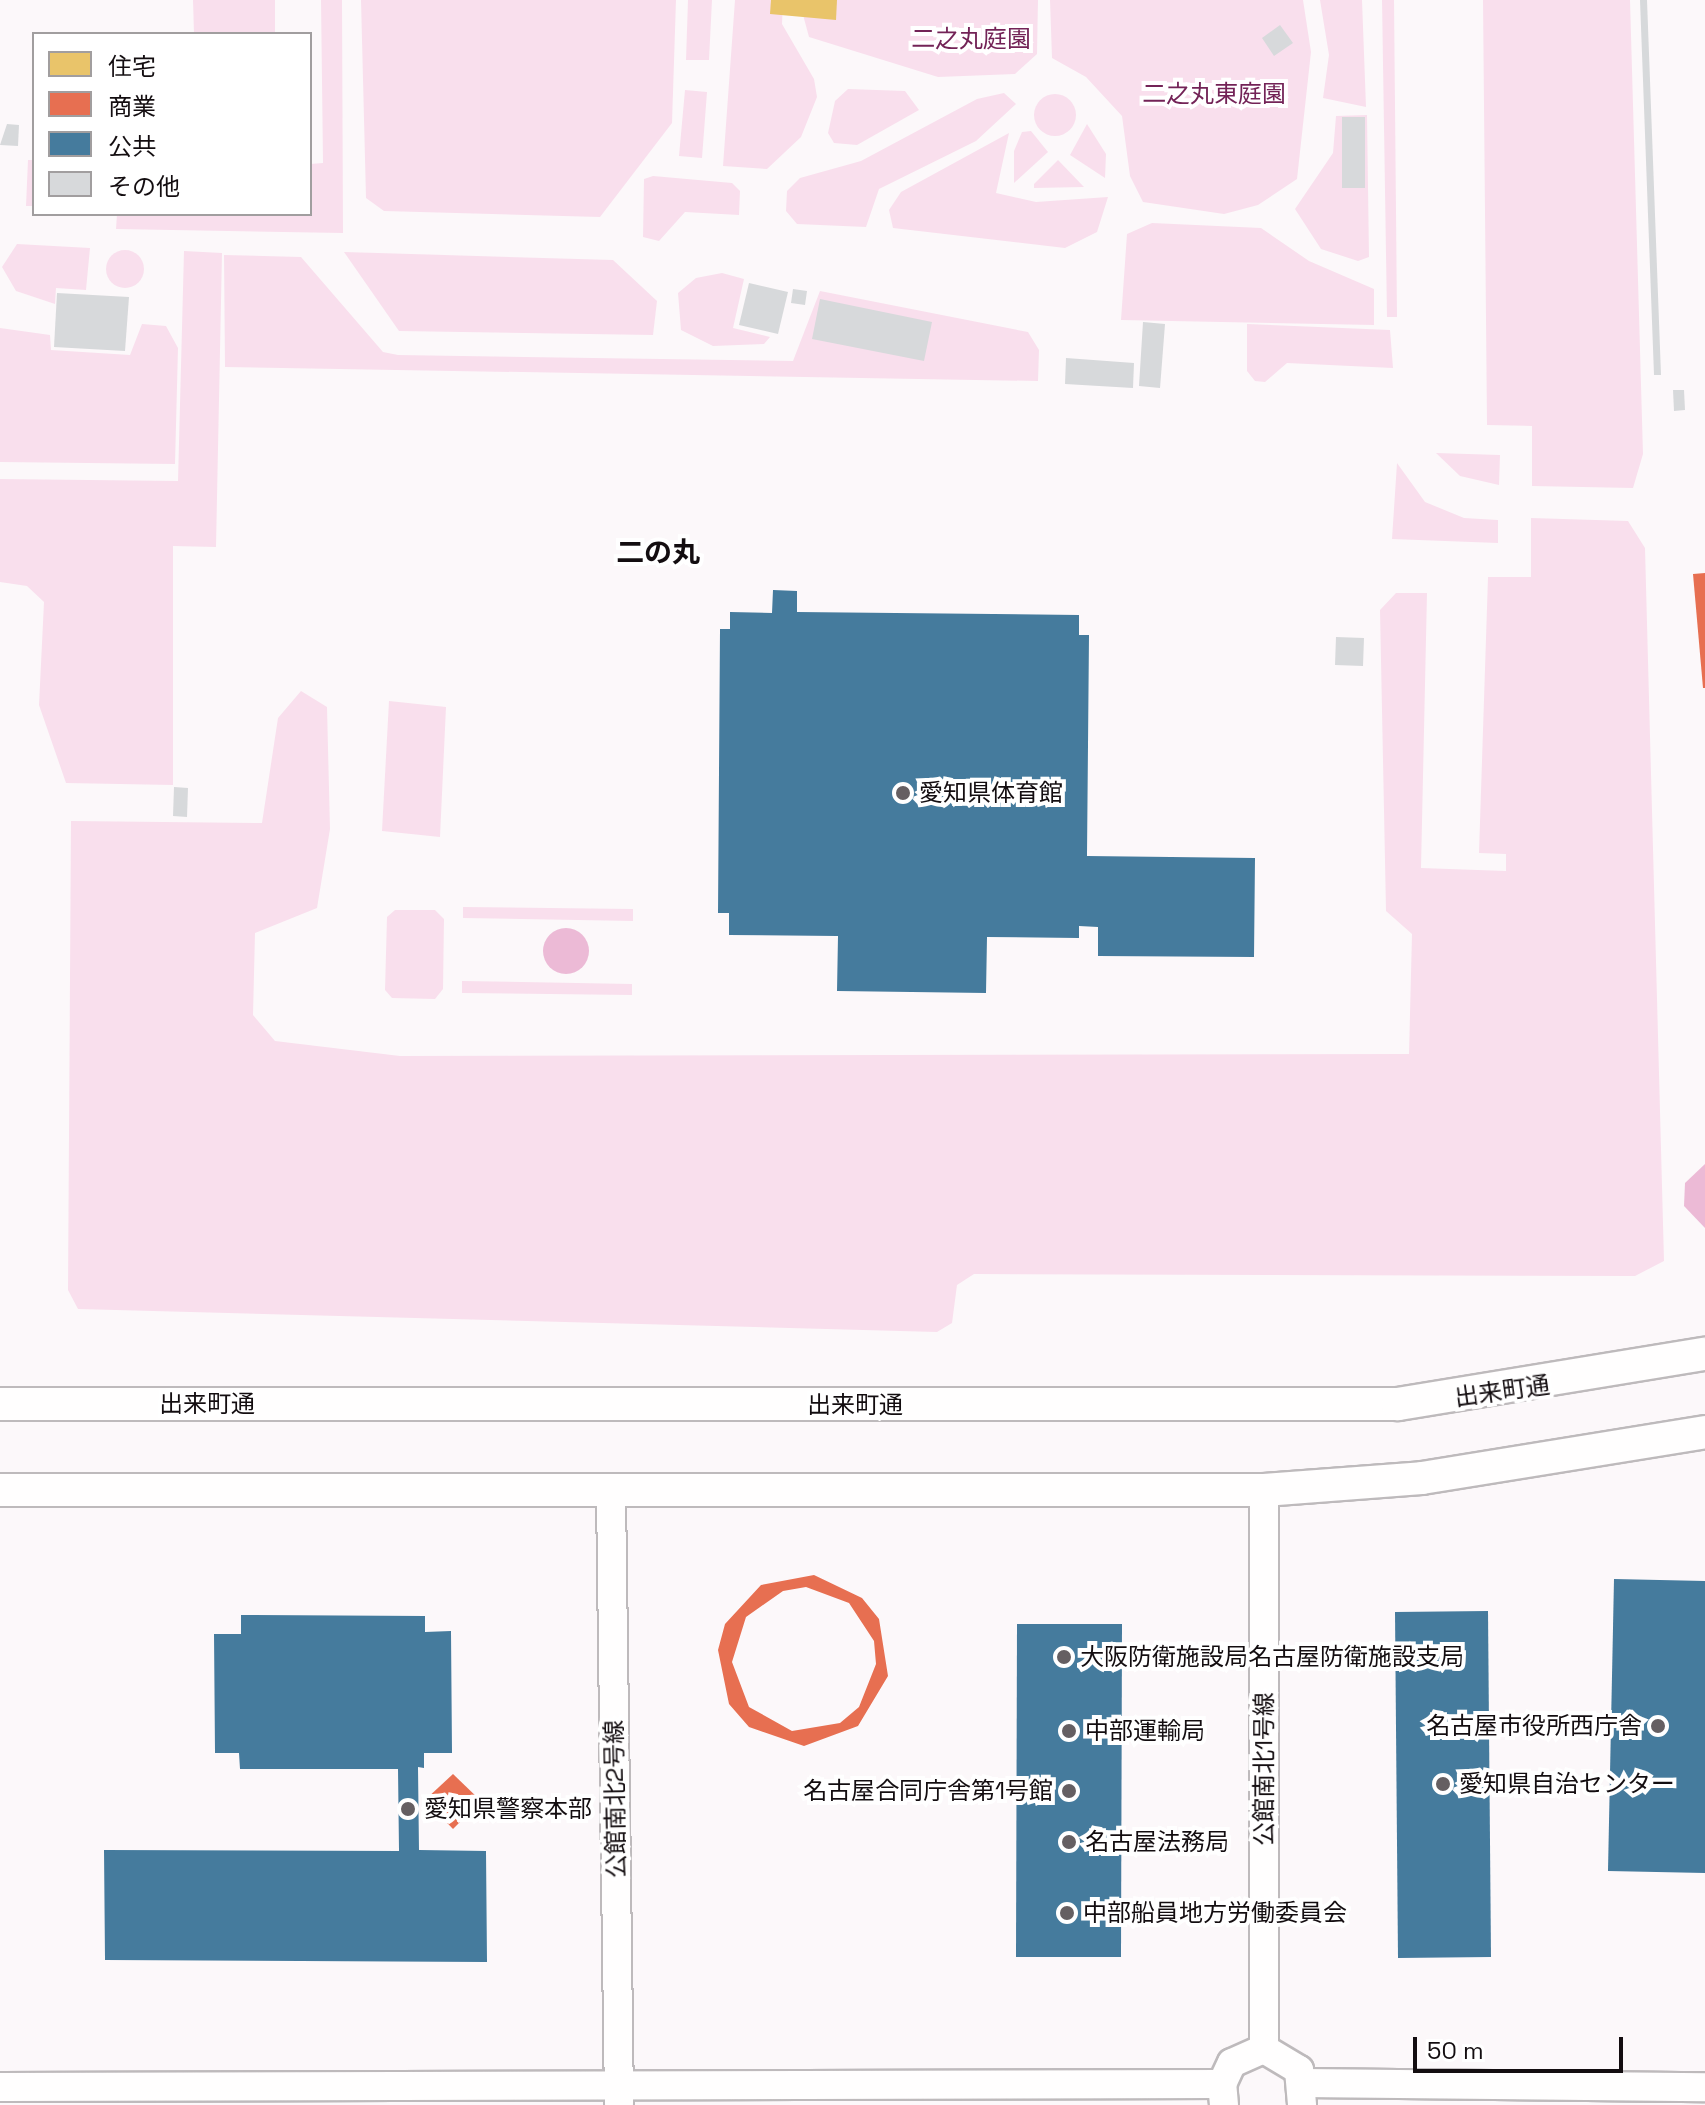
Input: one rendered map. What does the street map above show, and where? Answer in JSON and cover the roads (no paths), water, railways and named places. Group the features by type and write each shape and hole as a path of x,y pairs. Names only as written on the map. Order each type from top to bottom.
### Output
{"main road":[{"name":"出来町通","path":"0,1404 1398,1404 1705,1354"},
{"path":"0,1490 611,1493 1264,1490 1422,1478 1705,1432"}],"street":[{"name":"公館南北1号線","path":"1264,1490 1264,2049"},
{"name":"公館南北2号線","path":"611,1493 619,2096"},
{"path":"0,2087 619,2096 1223,2094 1242,2055 1264,2049 1290,2059 1303,2094 1705,2087"}],"place":[{"name":"愛知県体育館","path":"903,793"},
{"name":"大阪防衛施設局名古屋防衛施設支局","path":"1064,1657"},
{"name":"名古屋市役所西庁舎","path":"1658,1726"},
{"name":"中部運輸局","path":"1069,1731"},
{"name":"愛知県自治センター","path":"1443,1784"},
{"name":"名古屋合同庁舎第1号館","path":"1069,1791"},
{"name":"愛知県警察本部","path":"408,1809"},
{"name":"名古屋法務局","path":"1069,1842"},
{"name":"中部船員地方労働委員会","path":"1067,1913"}],"district":[{"name":"二の丸","path":"658,552"}],"park label":[{"name":"二之丸庭園","path":"971,39"},
{"name":"二之丸東庭園","path":"1214,94"}]}
